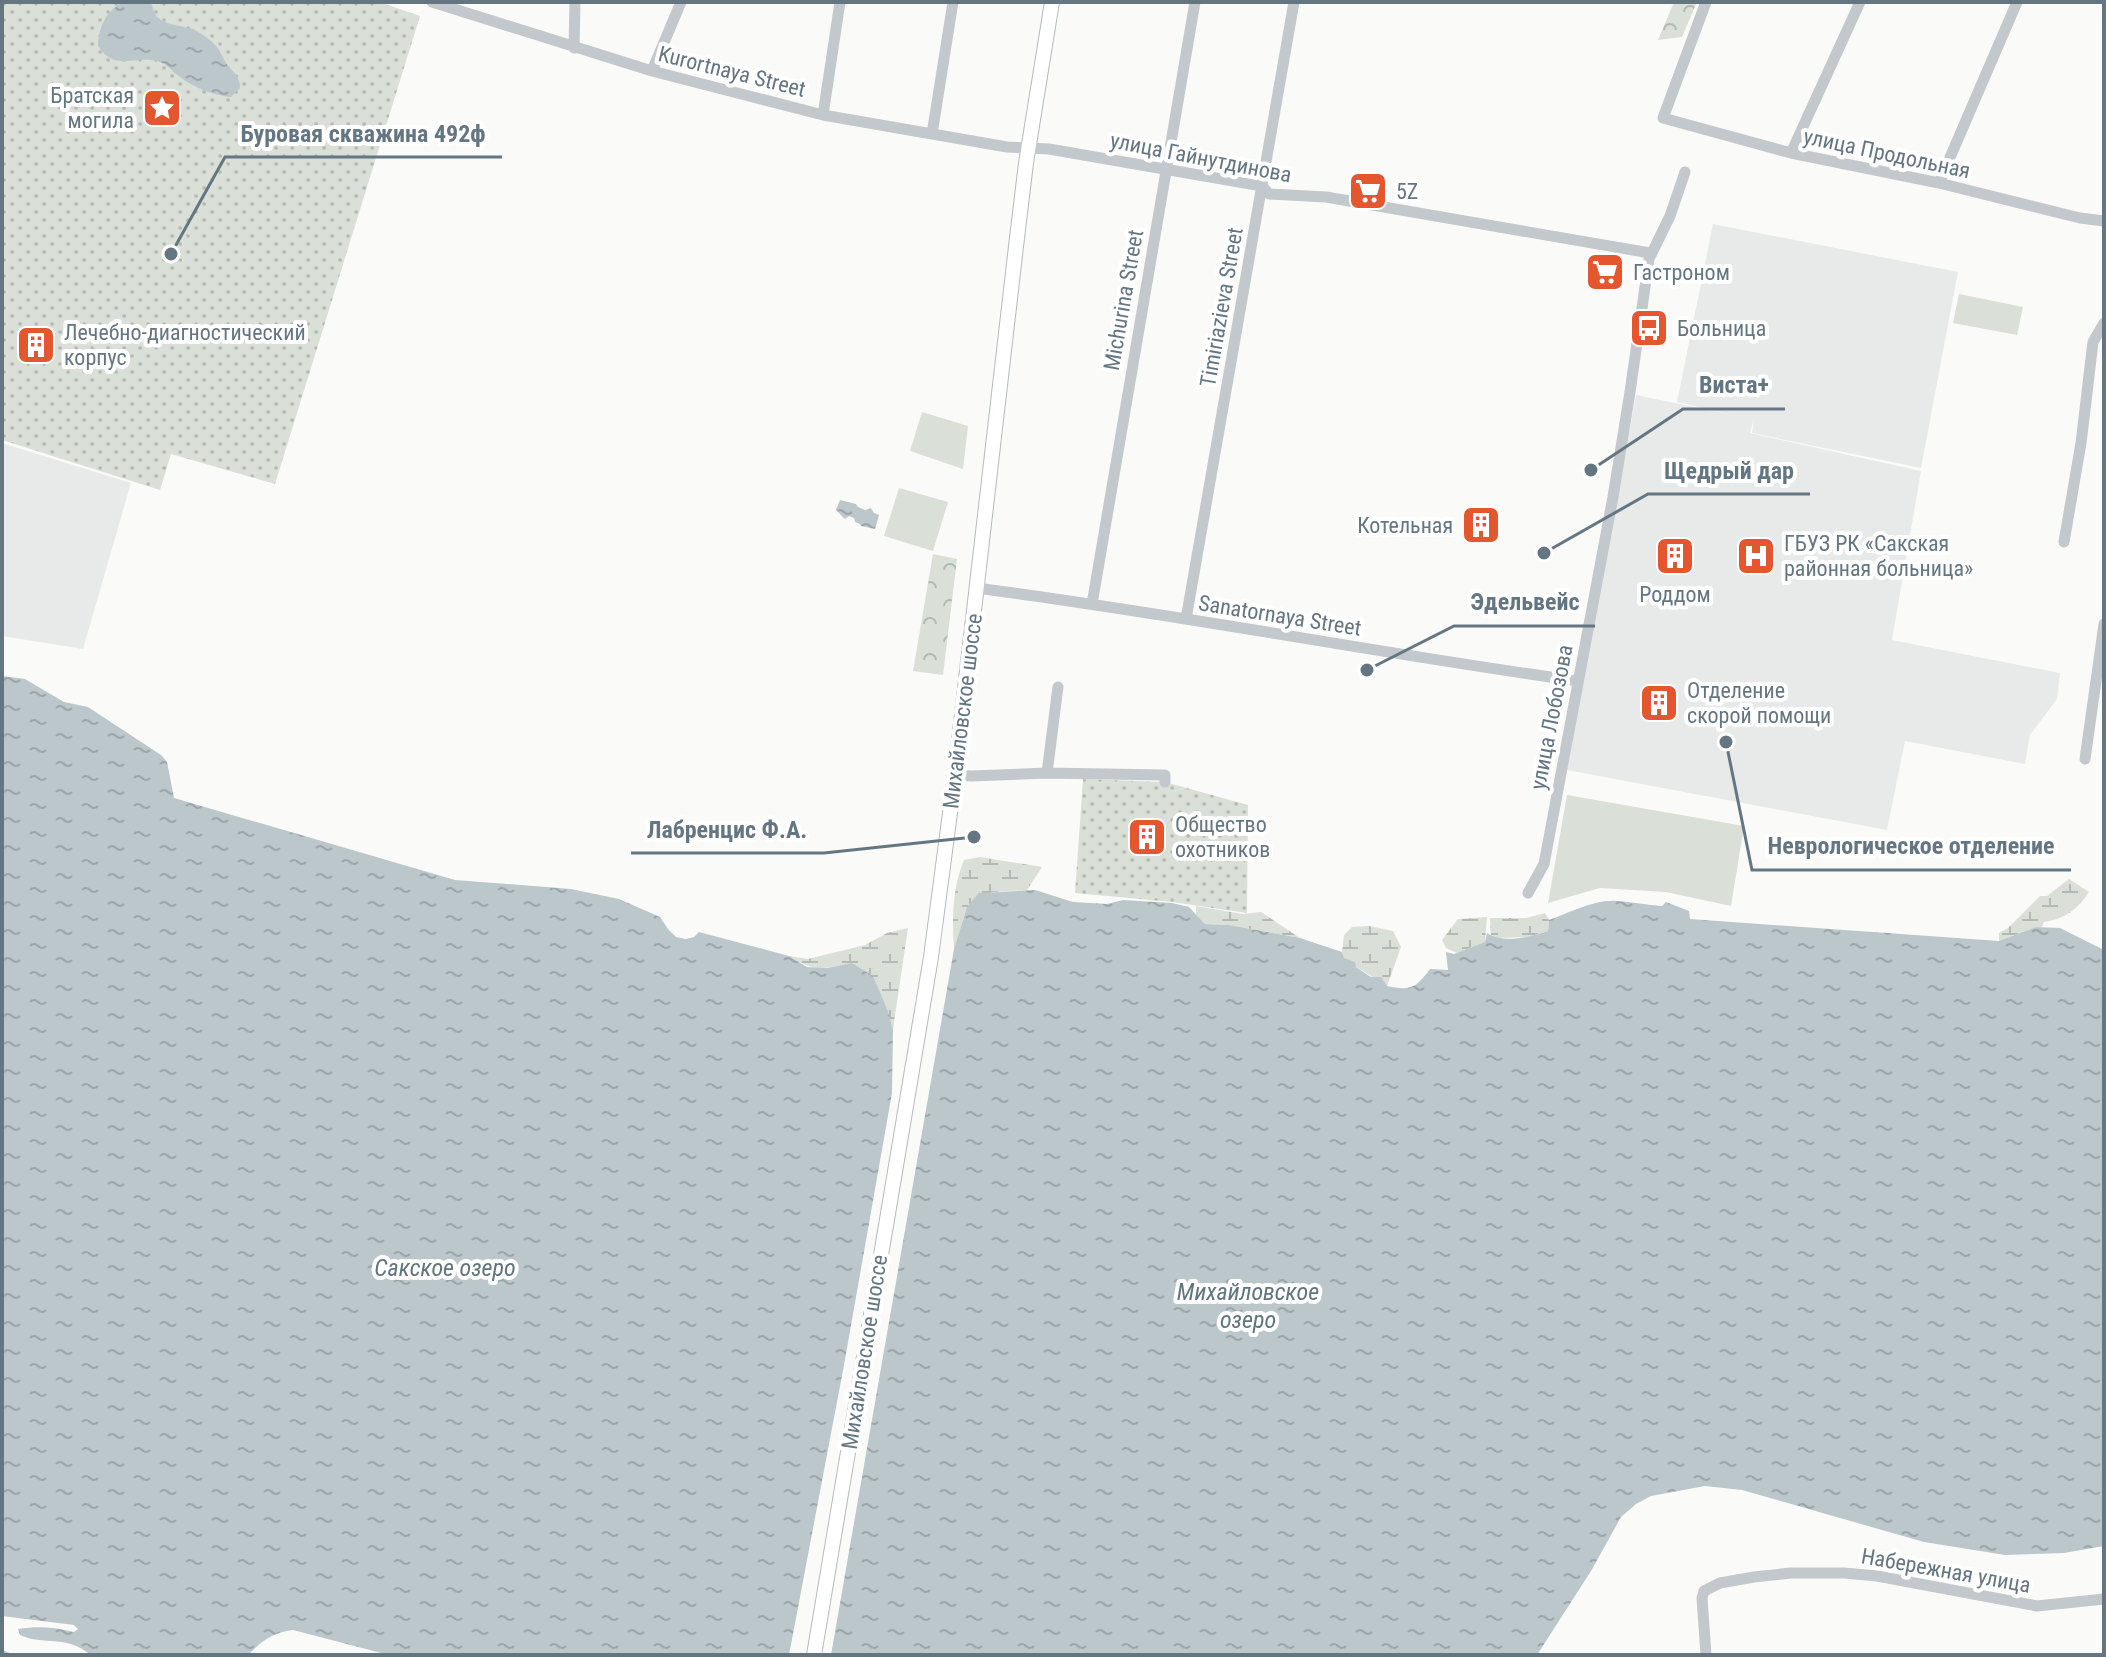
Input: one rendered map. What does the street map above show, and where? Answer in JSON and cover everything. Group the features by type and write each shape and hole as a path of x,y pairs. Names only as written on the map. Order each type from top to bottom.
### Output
{"main road":[{"name":"Михайловское шоссе","path":"814,1655 931,957 1029,147 1052,2"}],"street":[{"name":"Kurortnaya Street","path":"432,2 652,71 823,115 1007,147 1029,147"},
{"path":"574,48 575,2"},
{"path":"652,71 681,2"},
{"path":"823,115 840,2"},
{"path":"932,134 953,2"},
{"name":"Michurina Street","path":"1092,604 1195,2"},
{"name":"Timiriazieva Street","path":"1186,619 1294,2"},
{"name":"улица Продольная","path":"1706,2 1663,118 1791,153 2104,221"},
{"path":"1791,153 1860,2"},
{"path":"1939,183 2017,2"},
{"name":"улица Гайнутдинова","path":"1029,147 1262,186 1269,194 1326,197 1652,251"},
{"name":"улица Лобозова","path":"1528,893 1544,864 1625,424 1652,251 1670,216 1685,172"},
{"path":"2064,542 2081,443 2093,342 2104,323"},
{"name":"Sanatornaya Street","path":"976,588 1578,681"},
{"path":"2085,759 2104,624"},
{"path":"1047,773 1058,687"},
{"path":"955,775 1165,775 1165,782"},
{"name":"Набережная улица","path":"1706,1655 1704,1591 1720,1583 1754,1577 1791,1573 1877,1576 2037,1606 2104,1599"}],"shaded area":[{"name":"ГБУЗ РК «Сакская районная больница»","path":"1713,224 1958,272 1921,468 1752,433 1754,419 1750,433 1921,471 1892,640 2060,673 2057,699 2030,735 2025,764 1905,741 1887,830 1567,770 1636,395 1733,415 1677,402"},
{"path":"2,443 131,483 83,649 2,636"}],"green space":[{"path":"2,2 379,2 420,16 275,484 171,454 160,490 2,440"},
{"path":"1674,2 1697,2 1682,37 1658,40"},
{"path":"1959,294 2023,307 2017,335 1953,323"},
{"path":"922,412 968,426 963,469 910,451"},
{"path":"899,488 948,502 933,551 884,536"},
{"path":"933,554 957,559 943,675 913,671"},
{"path":"1083,779 1165,782 1248,805 1247,913 1075,893"},
{"path":"1567,795 1744,826 1731,906 1666,892 1600,888 1548,903"},
{"path":"980,857 1042,867 1027,890 992,892 967,907 954,949 954,904 960,871 964,860"},
{"path":"2069,879 2089,892 2075,908 2065,916 2044,922 2042,927 1999,941 1999,933 2040,896 2047,896"},
{"path":"1196,906 1243,914 1261,912 1300,938 1229,925 1205,924 1196,914"},
{"path":"1545,913 1549,920 1548,931 1528,937 1495,938 1491,935 1490,918 1526,918"},
{"path":"1487,917 1485,942 1457,953 1446,948 1442,940 1458,919"},
{"path":"1369,926 1393,931 1401,947 1387,986 1344,959 1344,935 1352,927"},
{"path":"908,928 893,1029 873,976 852,963 819,968 789,956 808,959 865,945 887,933"}],"water":[{"path":"123,2 148,2 162,21 193,29 207,38 237,76 240,88 231,97 218,95 191,84 160,62 119,61 105,54 98,46 102,26 107,15"},
{"path":"840,500 865,510 871,508 879,515 875,529 861,526 849,516 845,519 836,510"},
{"name":"Сакское озеро","path":"2,676 25,679 64,702 88,707 161,755 167,762 174,798 455,880 571,889 619,899 660,917 676,937 686,939 699,932 789,956 807,967 827,968 852,963 873,976 893,1029 892,1093 789,1655 389,1655 293,1630 268,1638 248,1655 91,1655 63,1642 20,1635 18,1629 46,1628 74,1632 78,1629 74,1625 2,1616"},
{"name":"Михайловское озеро","path":"1035,890 1073,902 1107,904 1123,900 1189,907 1205,924 1229,925 1300,938 1342,952 1344,958 1355,962 1356,967 1371,977 1381,977 1387,986 1402,988 1417,984 1430,969 1448,970 1446,952 1454,954 1485,942 1487,933 1509,939 1533,935 1548,931 1549,920 1591,904 1609,901 1662,906 1666,902 1689,911 1690,919 1999,941 2036,927 2060,928 2104,950 2104,1546 2064,1553 2005,1555 1924,1542 1742,1490 1705,1486 1651,1496 1621,1517 1591,1571 1537,1655 831,1655 954,949 967,907 979,893"}],"waterway":[{"path":"2,1651 10,1655"}],"place":[{"name":"Братская могила","path":"162,108"},
{"name":"5Z","path":"1368,191"},
{"name":"Буровая скважина 492ф","path":"171,254"},
{"name":"Гастроном","path":"1605,272"},
{"name":"Больница","path":"1649,328"},
{"name":"Лечебно-диагностический корпус","path":"36,345"},
{"name":"Виста+","path":"1591,470"},
{"name":"Котельная","path":"1481,525"},
{"name":"Щедрый дар","path":"1544,553"},
{"name":"Роддом","path":"1675,556"},
{"name":"ГБУЗ РК «Сакская районная больница»","path":"1756,556"},
{"name":"Эдельвейс","path":"1367,670"},
{"name":"Отделение скорой помощи","path":"1659,703"},
{"name":"Неврологическое отделение","path":"1726,742"},
{"name":"Лабренцис Ф.А.","path":"974,837"},
{"name":"Общество охотников","path":"1147,837"}]}
